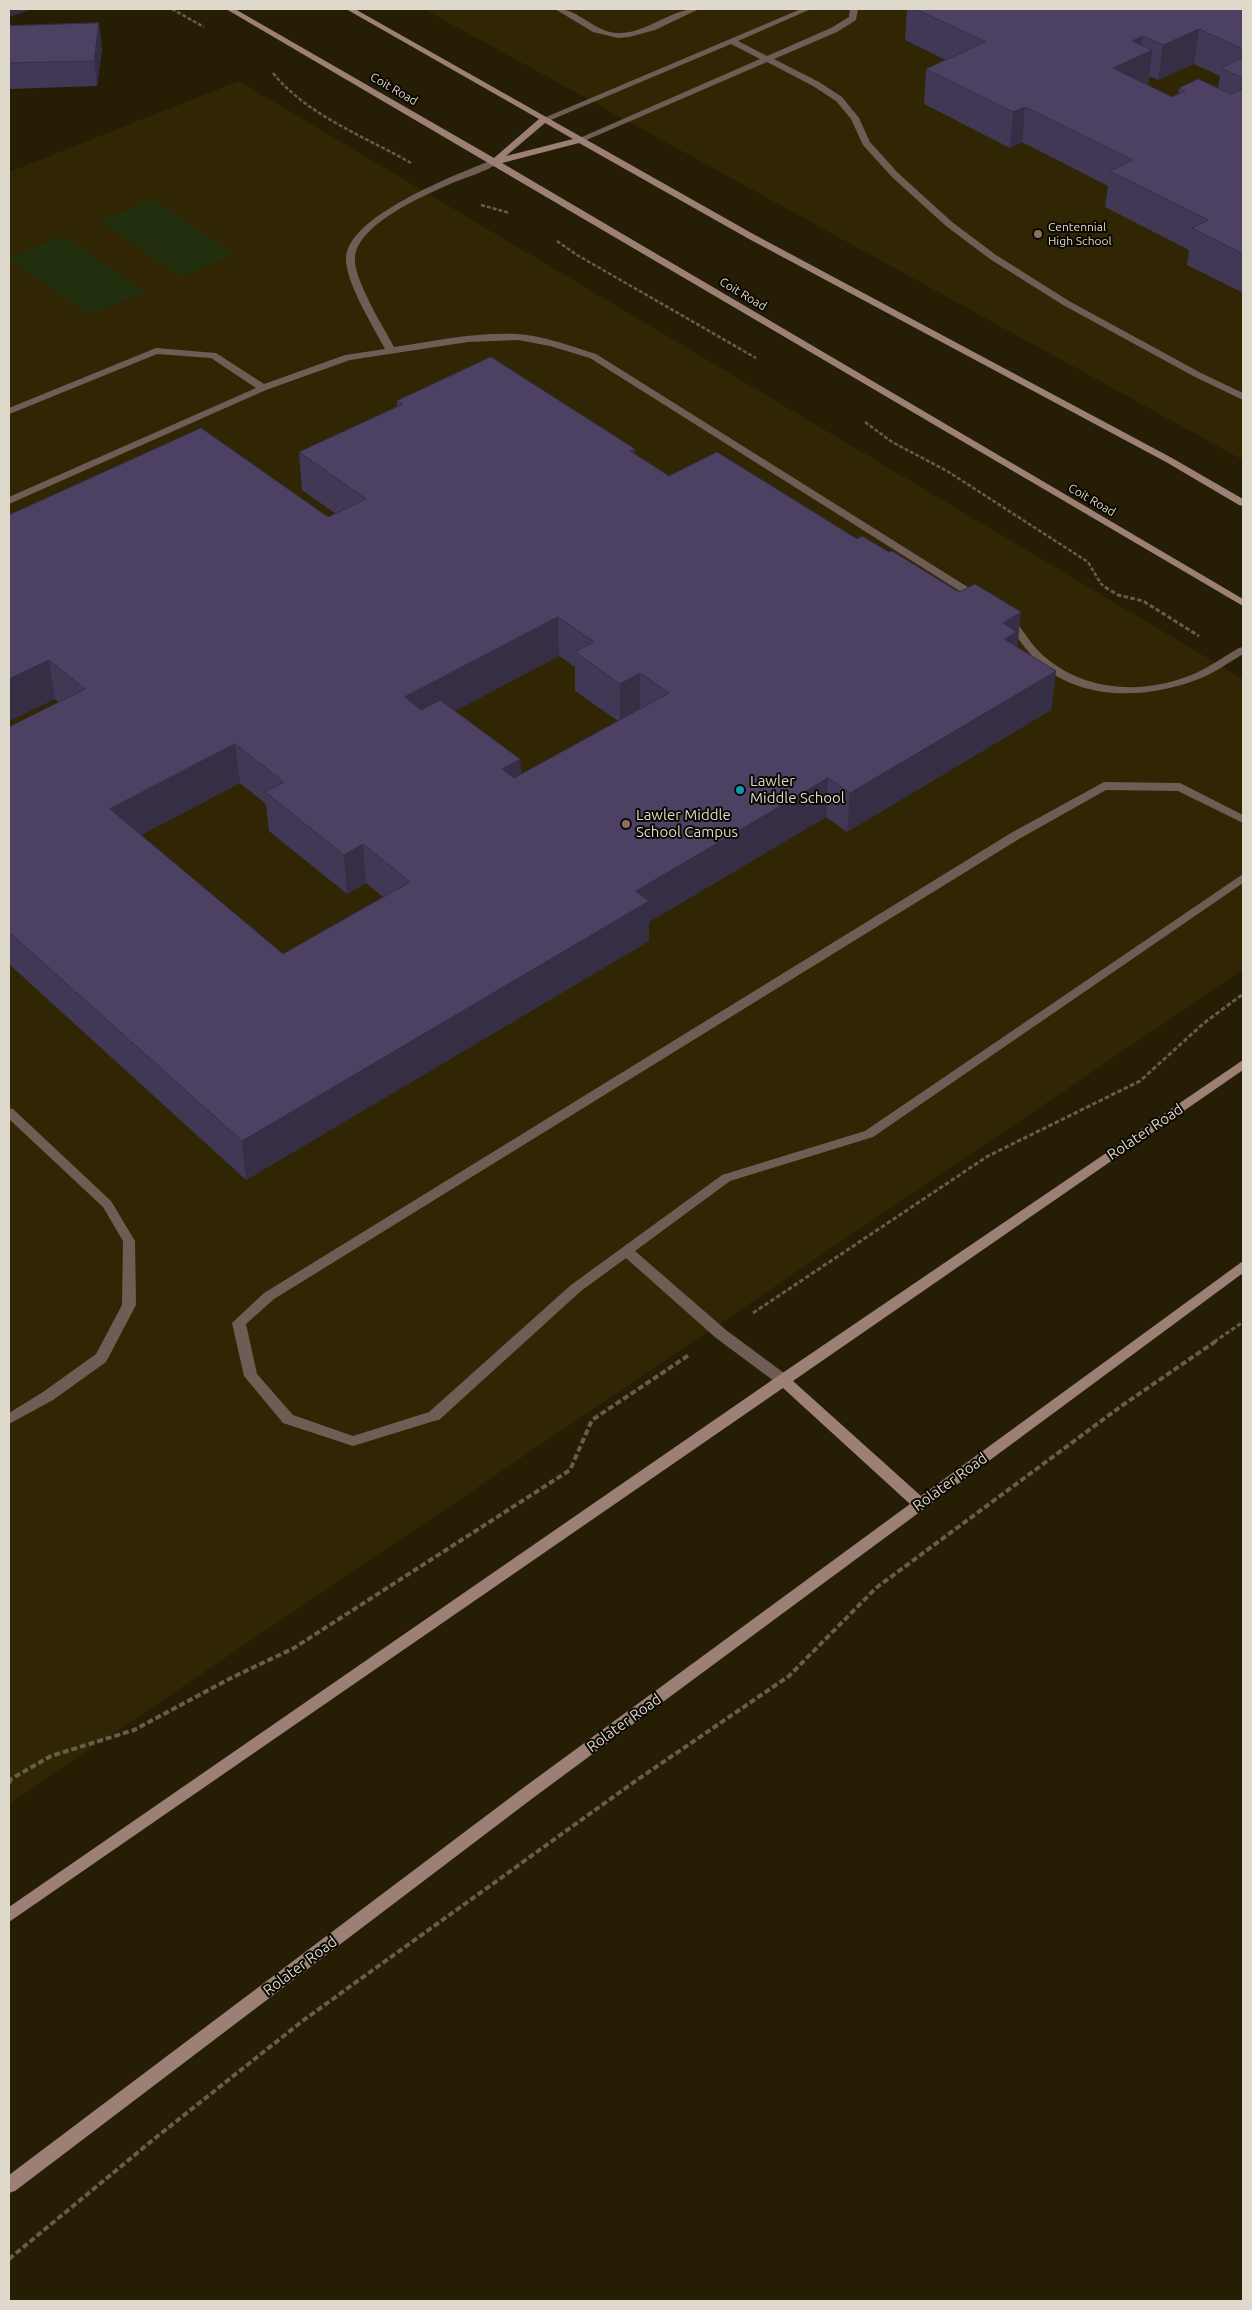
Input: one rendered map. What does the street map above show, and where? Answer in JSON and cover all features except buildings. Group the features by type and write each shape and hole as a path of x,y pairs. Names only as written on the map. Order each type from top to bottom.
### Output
{"main road":[{"name":"Coit Road","path":"230,9 495,162 1243,602"},
{"path":"350,9 760,242 1169,460 1243,503"},
{"path":"495,162 543,120"},
{"path":"495,162 579,140"},
{"name":"Rolater Road","path":"9,1915 1243,1064"},
{"name":"Rolater Road","path":"9,2185 544,1781 1243,1266"},
{"path":"783,1380 920,1504"}],"lane":[{"path":"560,9 606,34 624,35 640,32 696,9"},
{"path":"543,120 807,9"},
{"path":"579,140 848,23 853,18 854,9"},
{"path":"732,41 816,84 845,103 856,118 866,143 948,224 993,257 1074,308 1198,375 1243,397"},
{"path":"390,351 354,276 350,256 357,240 380,217 445,184 495,162"},
{"path":"9,501 263,388 348,357 468,339 518,337 552,343 593,356 1006,616 1046,663 1082,684 1108,690 1156,690 1194,678 1243,650"},
{"path":"9,411 156,351 213,355 263,388"},
{"path":"1243,819 1180,787 1104,786 1023,831 269,1296 239,1323 251,1376 288,1419 353,1441 434,1416 576,1288 726,1178 869,1134 1243,878"},
{"path":"9,1112 107,1204 129,1241 129,1305 101,1358 48,1396 9,1419"},
{"path":"626,1251 721,1334 783,1380"}],"path":[{"path":"172,9 206,29"},
{"path":"270,68 280,83 318,111 392,151 486,208 512,214"},
{"path":"554,239 577,255 759,360"},
{"path":"861,419 892,442 947,471 1088,562 1101,584 1118,595 1143,601 1232,656"},
{"path":"9,1783 11,1779 51,1756 134,1730 231,1678 294,1648 570,1470 592,1420 988,1156 1140,1081 1204,1023 1243,994"},
{"path":"9,2259 154,2139 305,2019 634,1782 789,1676 876,1588 1120,1406 1243,1322"}],"shaded area":[{"name":"Centennial High School","path":"424,9 1243,9 1243,460"},
{"name":"Lawler Middle School Campus","path":"239,81 1243,679 1243,970 9,1804 9,172"}],"green space":[{"path":"153,199 234,254 181,277 100,221"},
{"path":"64,236 145,292 89,315 9,258"}],"place":[{"name":"Centennial High School","path":"1038,234"},
{"name":"Lawler Middle School","path":"740,790"},
{"name":"Lawler Middle School Campus","path":"626,824"}]}
